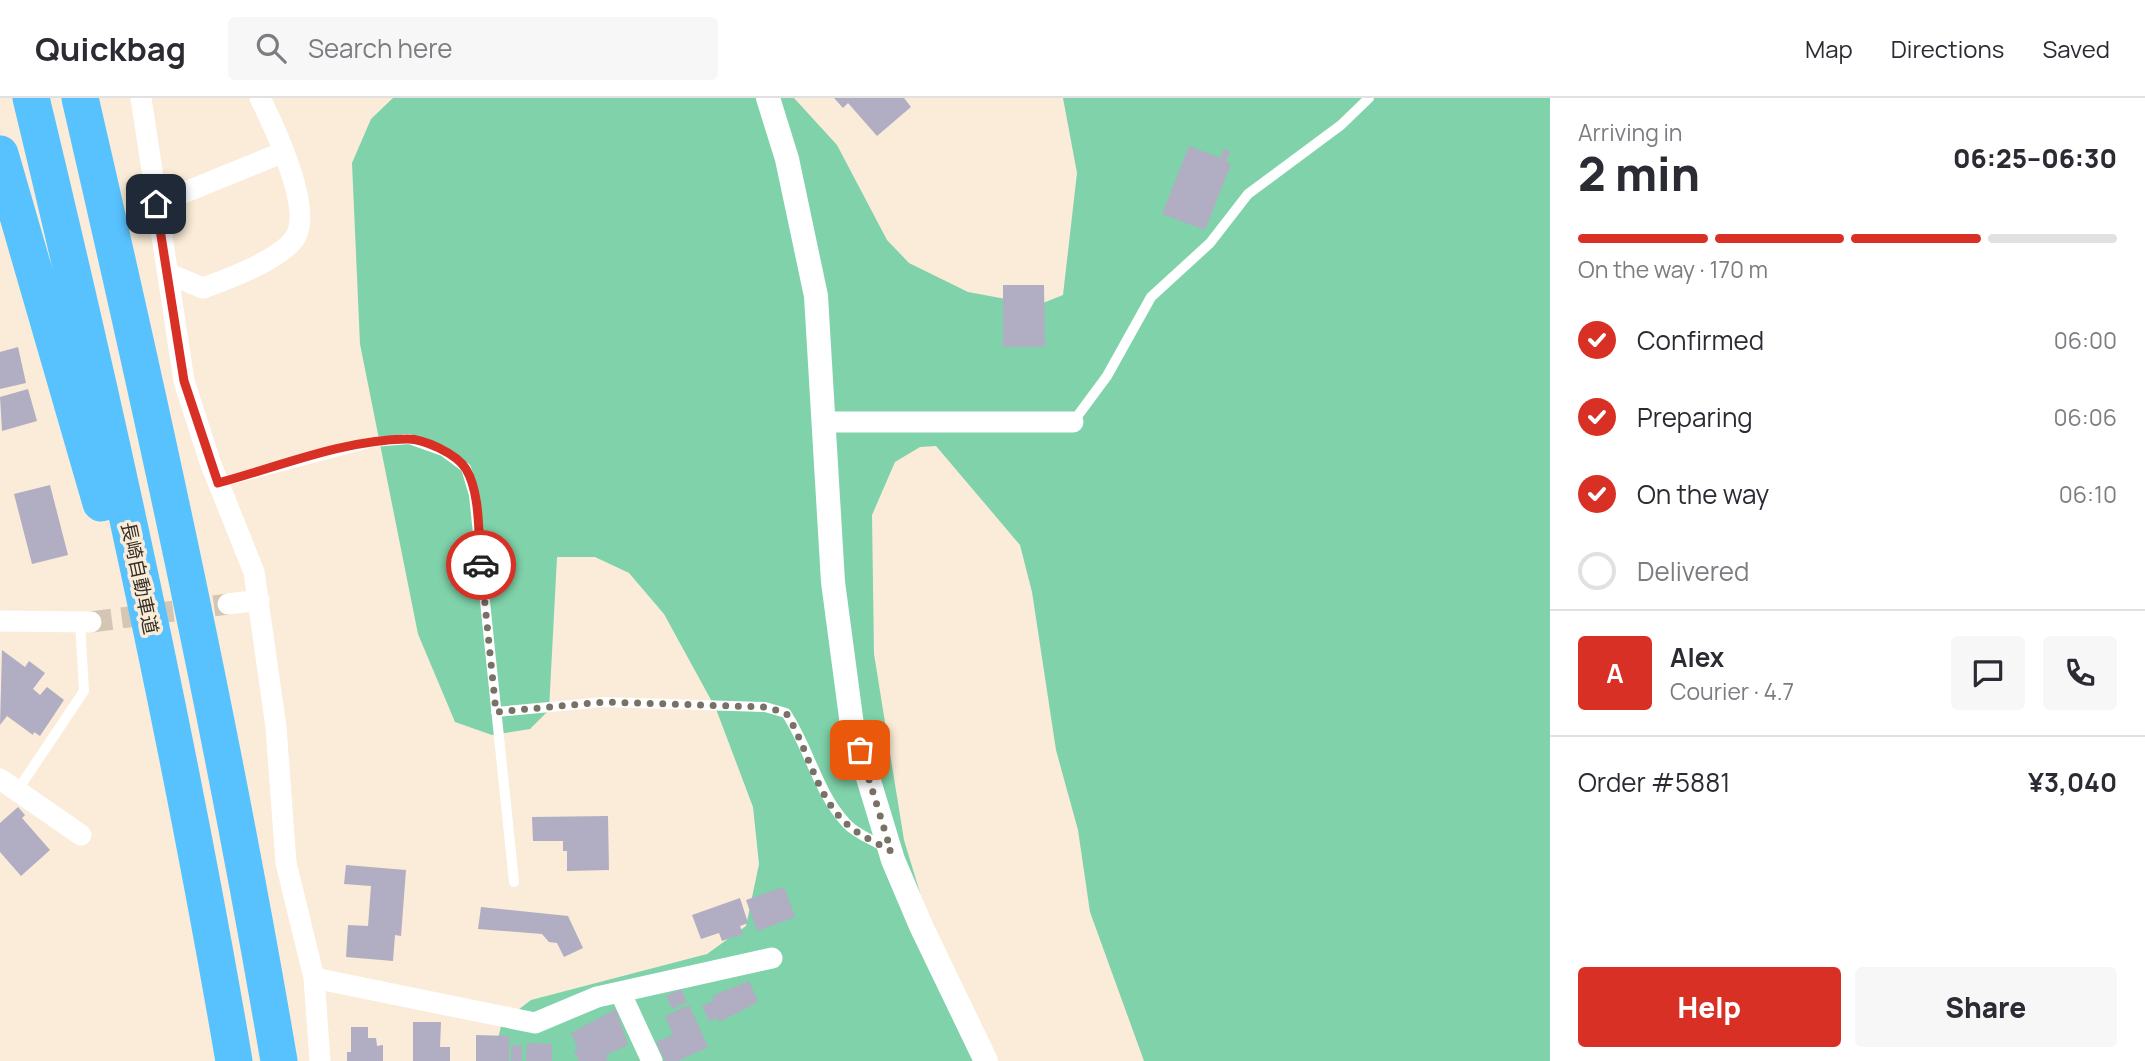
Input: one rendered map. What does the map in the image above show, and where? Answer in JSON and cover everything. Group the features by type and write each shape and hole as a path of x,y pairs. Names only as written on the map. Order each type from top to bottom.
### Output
{"highway":[{"name":"長崎自動車道","path":"31,98 145,599 178,758 234,1061"},
{"path":"80,98 158,437 196,620 279,1061"},
{"path":"0,154 121,577 165,772 225,1010"}],"street":[{"path":"141,98 184,381 218,483 254,572 276,727 286,863 314,978 320,1061"},
{"path":"169,274 203,288 283,250 297,235 299,211 295,181 260,98"},
{"path":"768,98 787,159 816,296 833,582 852,725 891,851 920,926 986,1061"},
{"path":"156,204 284,152"},
{"path":"823,422 1073,422"},
{"path":"228,604 259,600"},
{"path":"0,621 86,622"},
{"path":"9,785 81,835"},
{"path":"314,978 535,1023 597,998 772,958"},
{"path":"621,994 652,1061"}],"lane":[{"path":"1073,422 1107,376 1151,297 1210,243 1248,194 1341,125 1369,98"},
{"path":"218,483 373,442 409,439 443,451 466,468 474,495 514,882"},
{"path":"9,785 84,691 86,622"},
{"path":"496,712 604,702 765,707 786,713 797,729 820,788 848,826 891,851"}],"green space":[{"path":"393,98 794,98 837,145 887,240 909,263 968,292 1038,305 1063,295 1077,173 1063,98 1550,98 1550,1061 1144,1061 1090,912 1078,830 1056,750 1032,592 1020,545 936,446 920,447 895,462 872,515 874,654 904,840 947,982 981,1061 507,1061 496,1047 502,1022 531,1000 707,954 746,926 759,864 753,807 716,709 664,614 629,573 595,557 557,557 549,710 530,729 492,735 455,722 418,634 360,344 352,163 371,119"}],"building":[{"path":"834,98 904,98 911,107 877,136 848,103 843,108"},
{"path":"1189,146 1220,158 1224,148 1230,151 1226,161 1231,164 1205,230 1162,214"},
{"path":"1003,285 1044,285 1045,347 1003,347"},
{"path":"18,347 26,383 0,389 0,352"},
{"path":"28,389 37,421 2,431 0,397"},
{"path":"50,485 68,555 32,564 14,494"},
{"path":"2,650 25,667 29,661 45,673 33,689 40,695 47,687 64,700 40,736 34,732 33,735 7,716 0,725"},
{"path":"18,807 25,815 22,818 50,850 21,876 0,852 0,823"},
{"path":"608,816 609,870 567,871 567,851 563,851 563,841 533,841 532,817"},
{"path":"346,865 406,870 401,936 395,935 393,961 346,957 348,925 368,926 371,886 344,884"},
{"path":"784,887 795,917 757,931 746,900"},
{"path":"740,898 748,923 740,926 743,934 722,941 719,933 701,939 692,915"},
{"path":"481,907 568,916 583,948 564,957 557,943 549,942 542,934 478,929"},
{"path":"749,981 758,1002 719,1022 717,1018 709,1021 702,1006 714,1000 712,996"},
{"path":"681,989 687,1002 672,1009 666,996"},
{"path":"689,1005 708,1047 678,1061 665,1061 656,1042 673,1035 665,1016"},
{"path":"616,1009 628,1045 606,1055 606,1061 579,1061 574,1051 578,1049 571,1033"},
{"path":"413,1022 441,1022 440,1047 450,1047 450,1061 413,1061"},
{"path":"351,1027 368,1027 368,1038 376,1038 377,1046 383,1045 383,1061 347,1061 347,1052 351,1052"},
{"path":"476,1035 509,1036 509,1061 476,1061"},
{"path":"527,1043 552,1044 552,1061 526,1061"},
{"path":"511,1045 522,1045 522,1061 511,1061"}],"tunnel":[{"path":"91,622 228,604"}],"way so far":[{"path":"481,565 496,712 604,702 765,707 786,713 797,729 820,788 848,826 891,851 860,750"}],"route":[{"path":"156,204 184,381 218,483 373,442 409,439 443,451 466,468 474,495 481,565"}]}
